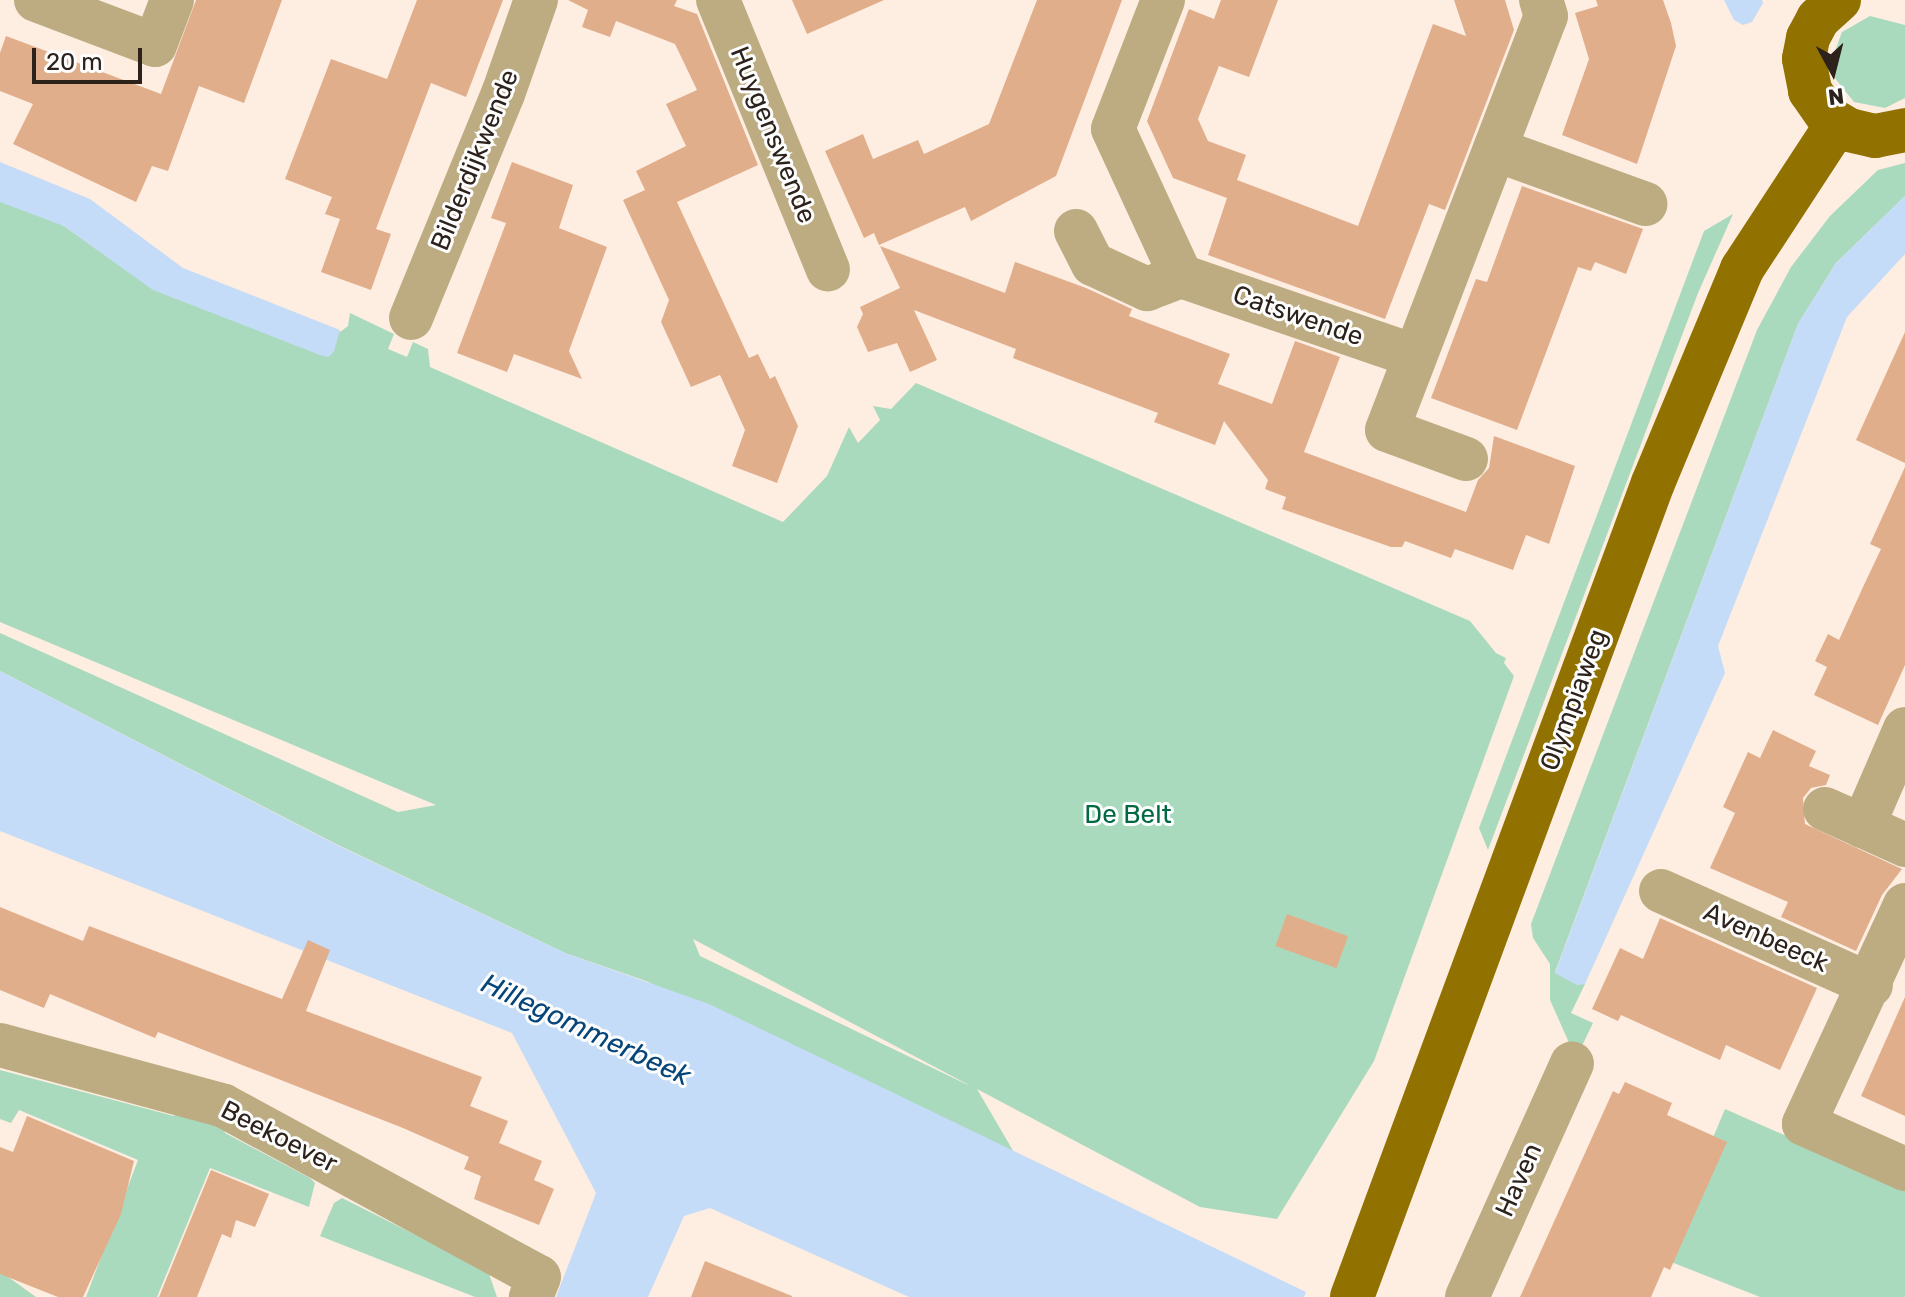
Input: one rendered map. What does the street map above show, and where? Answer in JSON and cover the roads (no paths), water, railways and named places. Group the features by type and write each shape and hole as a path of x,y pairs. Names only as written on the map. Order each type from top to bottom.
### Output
{"main road":[{"path":"1839,0 1812,28 1804,59 1815,101 1837,124 1875,136 1905,130"},
{"name":"Olympiaweg","path":"1352,1297 1653,483 1742,269 1837,124"}],"street":[{"path":"36,0 155,45 172,0"},
{"name":"Bilderdijkwende","path":"411,318 503,94 536,0"},
{"name":"Huygenswende","path":"718,0 828,269"},
{"path":"1076,231 1093,264 1147,289 1181,276 1113,129 1163,0"},
{"path":"1466,459 1387,430 1546,16 1541,0"},
{"path":"1497,150 1645,204"},
{"name":"Catswende","path":"1181,276 1415,356"},
{"path":"1905,729 1844,817 1905,845"},
{"name":"Avenbeeck","path":"1661,891 1871,985"},
{"path":"1905,905 1871,985 1804,1124 1905,1169"},
{"name":"Beekoever","path":"0,1045 224,1106 535,1287"},
{"name":"Haven","path":"1467,1297 1572,1063"}],"water":[{"path":"1724,0 1762,0 1763,3 1752,22 1743,25 1734,20"},
{"path":"0,162 90,199 183,268 340,330 334,351 329,357 320,355 153,290 64,226 0,202"},
{"path":"1905,196 1905,254 1847,317 1718,646 1725,673 1585,984 1577,985 1555,973 1798,324 1836,263"},
{"name":"Hillegommerbeek","path":"0,671 335,844 565,953 709,1004 1306,1292 1304,1297 909,1297 710,1208 684,1216 648,1297 556,1297 596,1193 512,1033 0,831"}],"park label":[{"name":"De Belt","path":"1128,815"}]}
